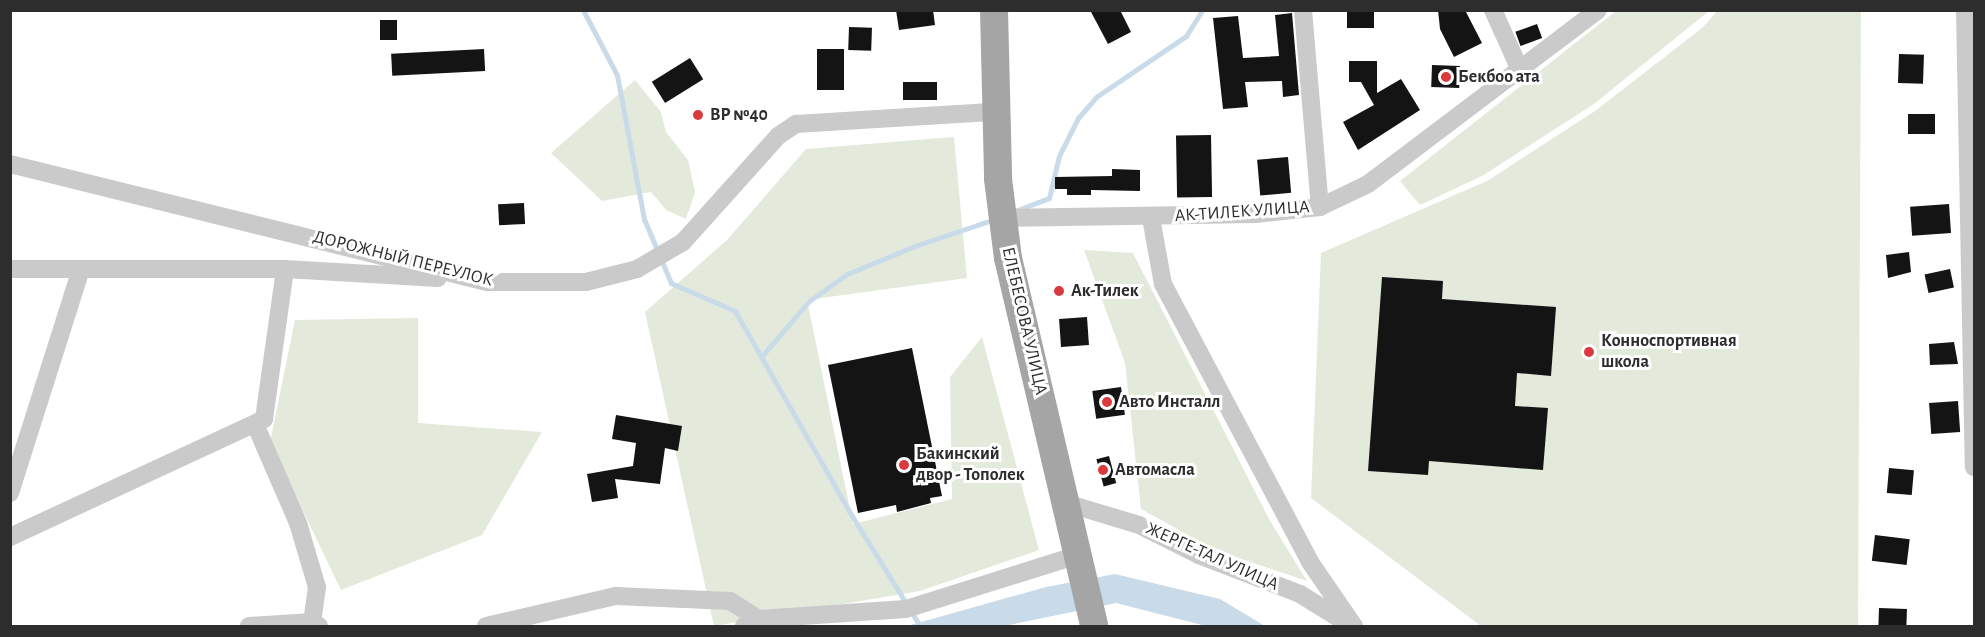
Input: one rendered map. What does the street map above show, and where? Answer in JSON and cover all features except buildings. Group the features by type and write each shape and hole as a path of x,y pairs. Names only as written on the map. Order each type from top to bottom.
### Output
{"main road":[{"name":"ЕЛЕБЕСОВА УЛИЦА","path":"994,10 995,112 1002,218 1008,258 1094,627"}],"street":[{"path":"1303,10 1320,207"},
{"path":"1493,10 1521,72"},
{"name":"АК-ТИЛЕК УЛИЦА","path":"1002,218 1151,218 1256,214 1320,207 1368,184 1521,72 1598,10"},
{"path":"1965,10 1974,467"},
{"name":"ДОРОЖНЫЙ ПЕРЕУЛОК","path":"10,164 488,282 586,282 637,269 683,242 778,136 796,124 995,112"},
{"path":"1151,218 1163,284 1310,562 1353,627"},
{"path":"10,269 285,269 488,282"},
{"path":"10,493 81,269"},
{"path":"10,537 264,419 285,269"},
{"path":"249,627 315,624 317,586 298,523 255,424"},
{"name":"ЖЕРГЕ-ТАЛ УЛИЦА","path":"1066,503 1139,525 1199,555 1300,594 1353,627"},
{"path":"486,627 616,596 730,601 751,623 906,609 1079,560"}],"shaded area":[{"path":"1616,11 1709,11 1594,104 1482,176 1420,205 1400,181"},
{"name":"Конноспортивная школа","path":"1717,11 1861,11 1858,626 1481,626 1311,498 1321,253 1487,181 1595,111 1702,28"},
{"path":"635,80 661,112 666,132 688,160 695,192 686,219 666,210 651,192 602,201 551,153"},
{"path":"954,137 967,278 807,300 853,524 952,499 950,377 982,337 1039,550 920,591 714,626 645,312 727,240 806,149"},
{"path":"1084,250 1133,253 1269,519 1307,581 1215,550 1141,509 1125,363"},
{"path":"418,318 418,423 542,432 482,535 341,590 270,442 295,320"}],"water":[{"path":"1115,574 1220,599 1265,626 1206,626 1116,603 1004,626 907,626 1046,587"}],"waterway":[{"path":"583,10 617,75 644,219 671,283 735,311 849,511 920,626"},
{"path":"1015,211 1049,198 1059,156 1078,118 1096,97 1186,36 1202,10"},
{"path":"762,356 809,301 847,274 915,246 995,219"}],"place":[{"name":"Бекбоо ата","path":"1446,77"},
{"name":"BP №40","path":"698,115"},
{"name":"Ак-Тилек","path":"1059,291"},
{"name":"Конноспортивная школа","path":"1589,352"},
{"name":"Авто Инсталл","path":"1107,402"},
{"name":"Бакинский двор - Тополек","path":"904,465"},
{"name":"Автомасла","path":"1103,470"}]}
